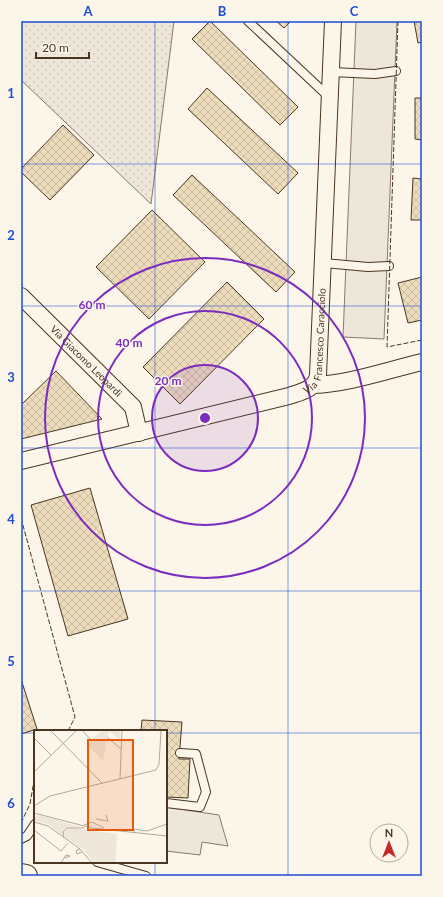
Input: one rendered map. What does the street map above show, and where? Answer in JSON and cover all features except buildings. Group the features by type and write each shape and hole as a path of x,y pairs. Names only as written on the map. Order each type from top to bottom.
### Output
{"main road":[{"path":"21,875 26,876"}],"street":[{"name":"Via Francesco Caracciolo","path":"21,461 289,396 307,390 314,385 318,379 333,21"},
{"name":"Via Giacomo Leopardi","path":"21,296 133,407 139,433"},
{"path":"314,385 343,382 422,362"}],"lane":[{"path":"248,21 330,98"},
{"path":"331,72 375,74 396,71"},
{"path":"324,263 368,267 390,266"},
{"path":"167,803 200,806 206,792 196,754 180,753"},
{"path":"21,839 26,836 34,825"},
{"path":"100,863 146,876"}],"shaded area":[{"path":"21,21 174,21 151,204 21,80"},
{"path":"356,21 397,21 384,339 343,337"},
{"path":"167,807 219,815 228,846 202,842 200,855 167,851"}],"fence":[{"path":"398,21 387,347 422,340"},
{"path":"21,518 75,717 68,730"},
{"path":"21,823 30,804 34,781"}]}
